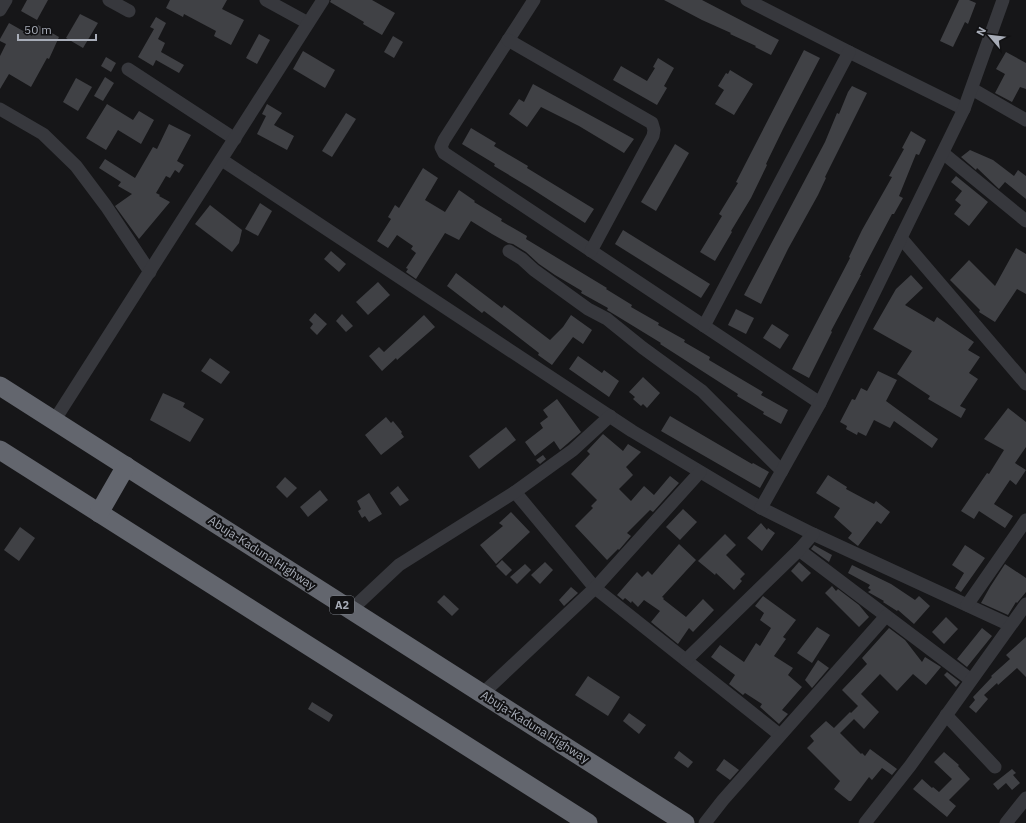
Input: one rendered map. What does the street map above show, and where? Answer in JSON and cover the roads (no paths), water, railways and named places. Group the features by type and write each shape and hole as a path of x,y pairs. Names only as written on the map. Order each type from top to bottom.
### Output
{"highway":[{"name":"Abuja-Kaduna Highway","path":"0,386 685,823"},
{"path":"0,450 588,823"},
{"path":"99,513 126,466"}],"street":[{"path":"0,10 6,0"},
{"path":"109,0 129,11"},
{"path":"266,0 308,23"},
{"path":"54,421 323,0"},
{"path":"534,0 444,140 441,147 444,153 820,404"},
{"path":"747,0 964,109"},
{"path":"761,508 820,404 964,109 1003,0"},
{"path":"508,40 652,123 654,130 653,136 591,251"},
{"path":"704,326 849,52"},
{"path":"128,69 235,139"},
{"path":"972,89 1026,120"},
{"path":"0,109 43,134 76,166 106,206 150,272"},
{"path":"943,153 1026,221"},
{"path":"222,160 610,416 761,508 813,534 1010,625"},
{"path":"901,238 1026,384"},
{"path":"509,251 522,259 534,270 588,309 607,319 642,348 702,391 782,472"},
{"path":"351,610 399,565 515,492 573,450 610,416"},
{"path":"482,694 595,588 700,472"},
{"path":"515,492 595,588 780,735"},
{"path":"967,605 1026,520"},
{"path":"686,660 799,550 813,534"},
{"path":"799,550 971,680"},
{"path":"865,823 910,766 1026,604"},
{"path":"705,823 723,800 886,616"},
{"path":"946,715 995,767"},
{"path":"1006,823 1026,798"}]}
